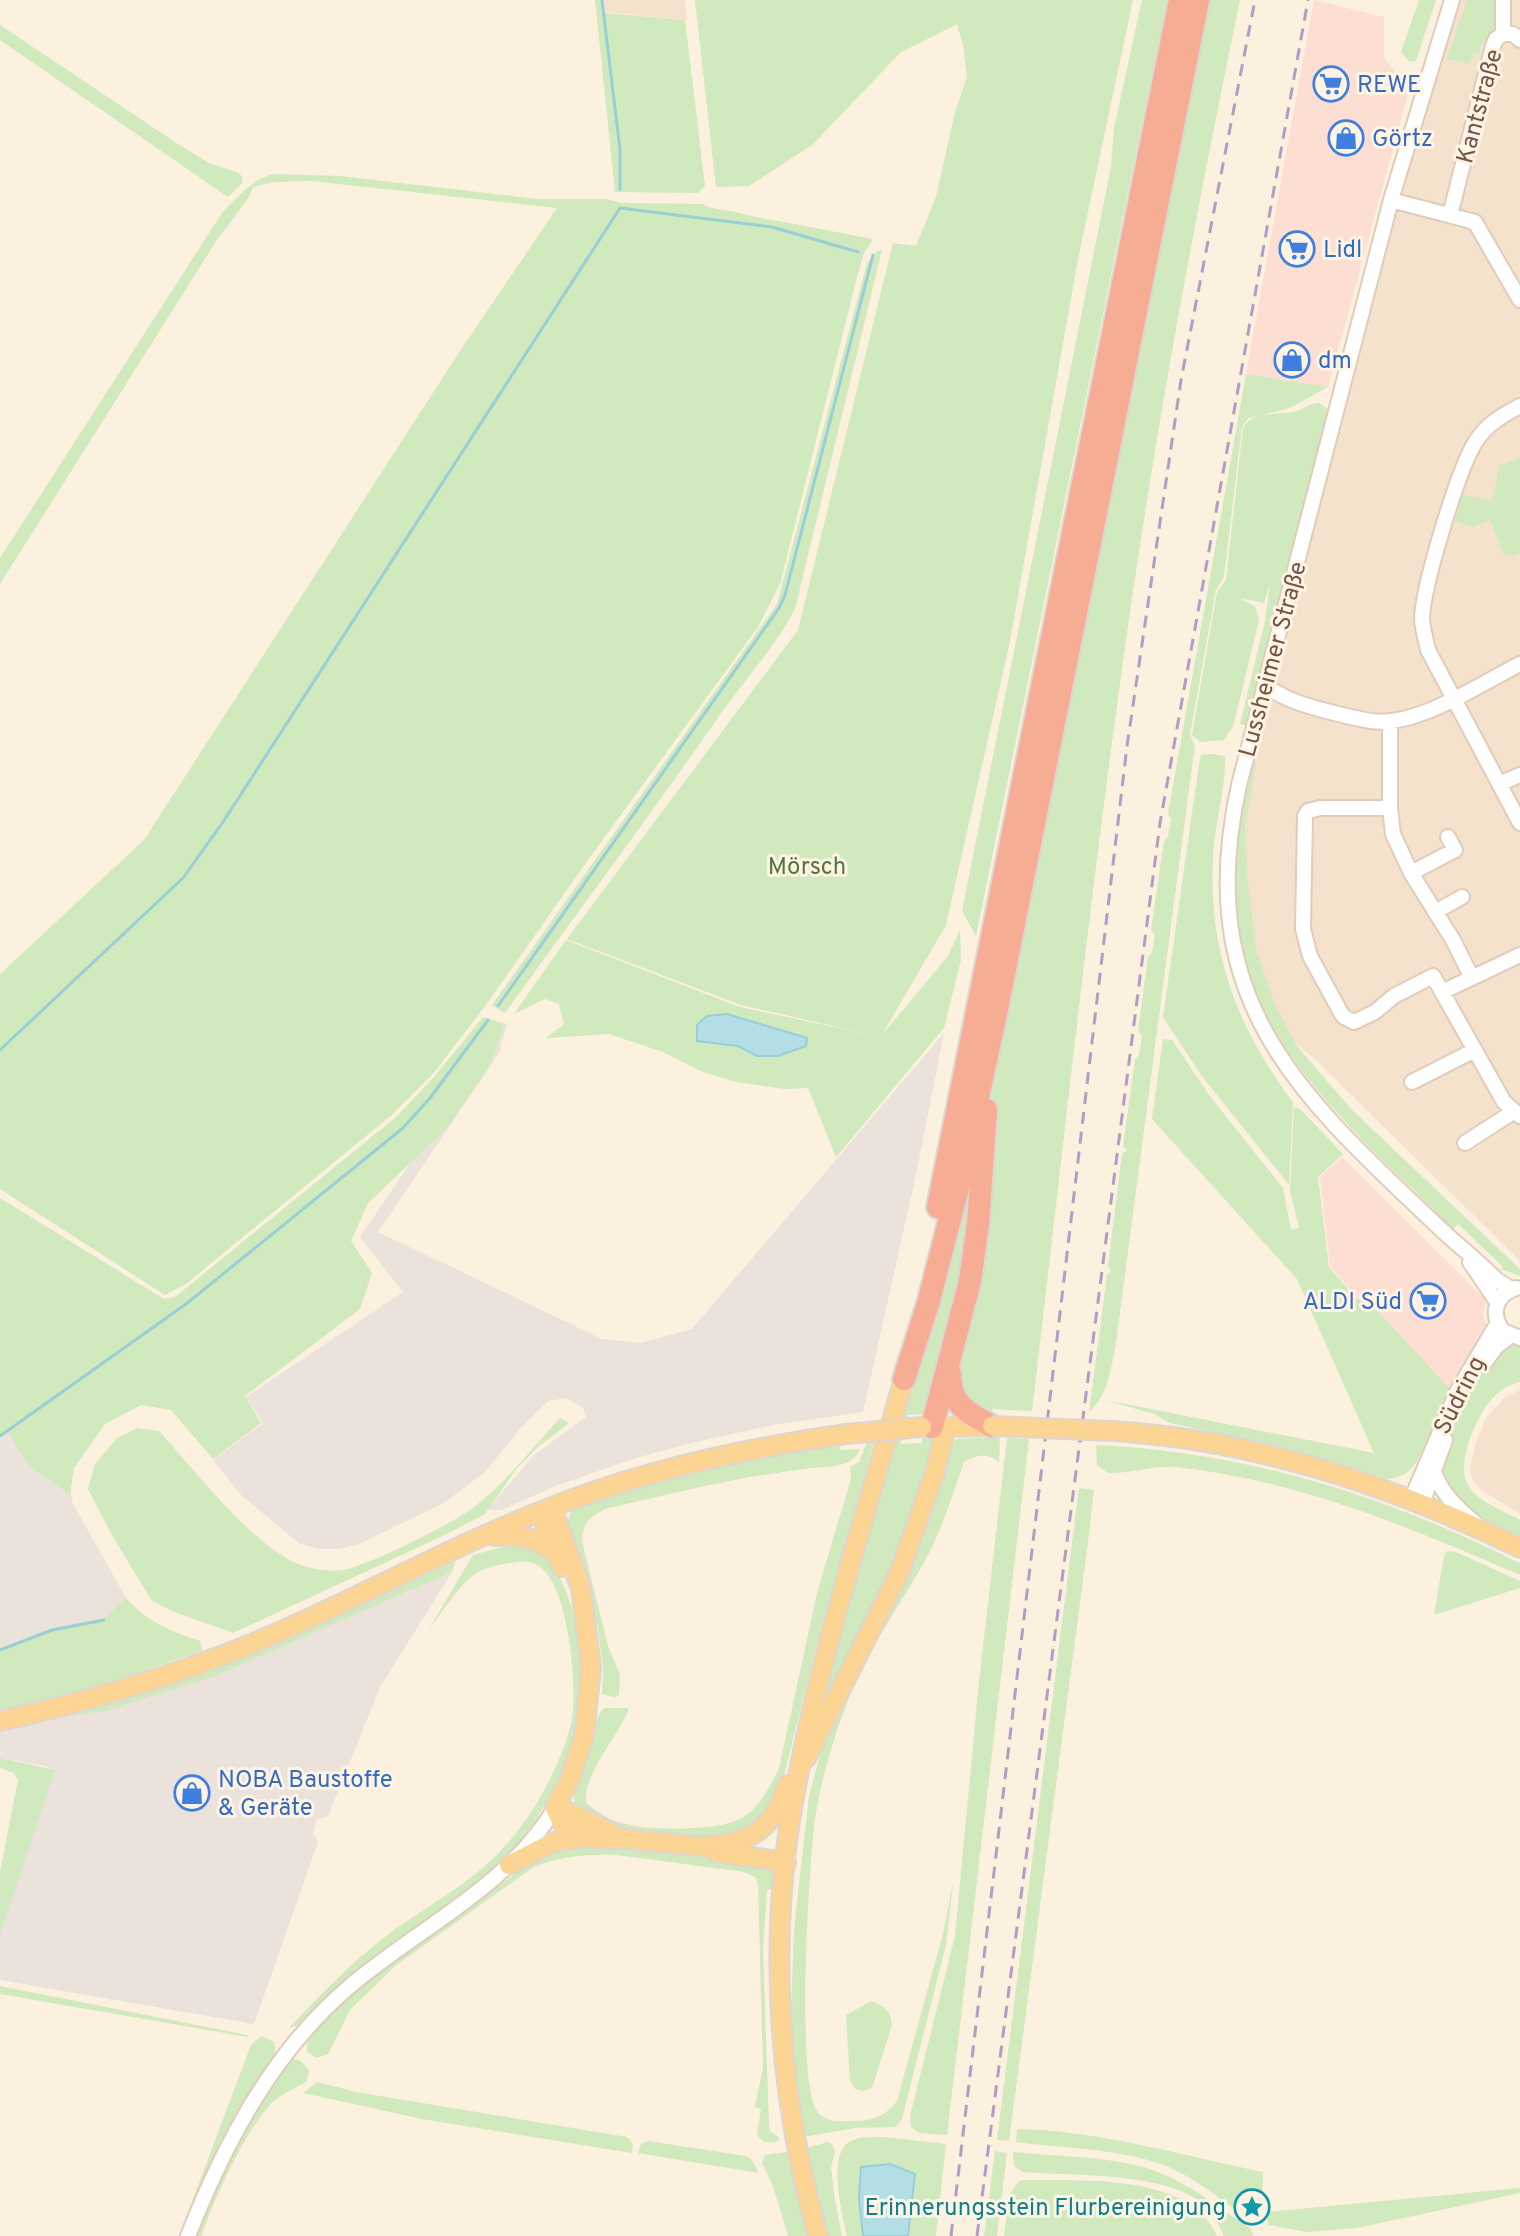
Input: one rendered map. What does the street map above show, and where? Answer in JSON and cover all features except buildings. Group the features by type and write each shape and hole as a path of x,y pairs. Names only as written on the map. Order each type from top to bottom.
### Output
{"highway":[{"path":"904,1379 1180,0"},
{"path":"904,1379 946,1235 997,1009 1198,0"},
{"path":"933,1427 974,1255 997,1009"},
{"path":"951,1360 952,1396 960,1407 992,1426"}],"main road":[{"path":"697,1847 737,1842 764,1827 780,1807 804,1742 904,1379"},
{"path":"0,1721 73,1703 228,1653 552,1507 625,1481 710,1459 846,1434 992,1426 1170,1436 1234,1449 1381,1489 1520,1548"},
{"path":"800,1768 900,1571 928,1497 933,1427"},
{"path":"552,1507 545,1529 583,1609"},
{"path":"552,1507 581,1589 591,1657 589,1700 580,1750 555,1808"},
{"path":"484,1537 527,1537 555,1552"},
{"path":"804,1742 786,1862 780,1948 785,2064 799,2157 818,2236"},
{"path":"555,1808 567,1828 586,1837"},
{"path":"555,1808 626,1839"},
{"path":"509,1865 554,1842 586,1837 697,1847 718,1853 786,1862"}],"street":[{"name":"Lussheimer Straße","path":"1452,0 1391,200 1236,796 1227,852 1228,920 1244,989 1272,1047 1311,1099 1465,1251 1515,1288"},
{"name":"Kantstraße","path":"1450,215 1491,53 1496,39 1503,34 1503,0"},
{"path":"1503,34 1513,34 1520,40"},
{"path":"1391,200 1470,220 1478,225 1520,300"},
{"path":"1520,406 1486,428 1467,458 1426,595 1422,619 1428,650 1520,823"},
{"path":"1263,694 1270,703 1287,698 1372,721 1390,722 1420,715 1520,664"},
{"path":"1390,722 1393,834 1411,873 1453,940 1472,978"},
{"path":"1499,784 1520,775"},
{"path":"1390,808 1320,808 1308,811 1303,823 1306,943 1341,1013 1354,1022 1433,976 1504,1102 1517,1114 1465,1143"},
{"path":"1411,873 1455,850 1448,837"},
{"path":"1435,912 1462,897"},
{"path":"1442,992 1520,955"},
{"path":"1412,1082 1475,1050"},
{"name":"Lussheimer Straße","path":"1465,1251 1474,1271 1497,1302"},
{"path":"1497,1324 1497,1302 1515,1288"},
{"name":"Südring","path":"1416,1502 1458,1390 1497,1324 1515,1337 1496,1347 1478,1371 1429,1470"},
{"path":"1381,1489 1429,1470 1453,1504 1481,1529"},
{"path":"188,2236 232,2136 292,2048 347,1989 509,1865 543,1828 555,1808"}],"shaded area":[{"path":"604,0 685,0 687,20 605,12"},
{"path":"1314,0 1384,17 1384,57 1409,90 1328,387 1246,374"},
{"path":"1457,0 1520,0 1520,1261 1317,1061 1266,1018 1235,916 1245,781 1397,209 1429,68"},
{"path":"508,1020 499,1053 378,1232 602,1339 641,1343 692,1329 944,1033 863,1412 773,1425 691,1443 555,1486 502,1510 487,1510 534,1455 586,1417 583,1408 566,1398 548,1401 485,1472 444,1503 359,1544 339,1549 319,1549 300,1544 242,1496 213,1460 263,1423 246,1397 403,1292 360,1237"},
{"path":"1342,1157 1486,1300 1483,1316 1489,1333 1452,1391 1377,1310 1356,1296 1330,1266 1320,1177"},
{"path":"1520,1390 1520,1514 1481,1490 1472,1479 1470,1468 1486,1418 1505,1397"},
{"path":"8,1431 68,1484 73,1504 126,1598 104,1618 49,1629 0,1648 0,1437"},
{"name":"NOBA Baustoffe & Geräte","path":"452,1572 380,1687 328,1816 316,1820 313,1834 318,1842 254,2024 0,1980 0,1935 54,1771 45,1766 0,1758 0,1727 218,1675"}],"green space":[{"path":"595,0 603,0 605,13 685,20 705,186 698,193 615,192"},
{"name":"Mörsch","path":"695,0 1133,0 1078,259 1010,641 946,925 882,1035 948,956 960,930 961,960 944,1028 836,1157 808,1088 785,1089 736,1082 609,1034 546,1038 564,1024 559,1004 545,999 514,1014 566,940 740,1007 881,1037 741,1005 567,939 798,630 893,243 916,246 936,197 955,112 967,77 957,24 901,52 812,145 749,186 716,187"},
{"path":"1142,0 1167,0 976,936 962,911 1111,167 1114,128"},
{"path":"1209,0 1240,0 1183,288 1135,578 1093,890 1032,1411 993,1409 992,1412 982,1412 964,1405 956,1362 993,1088"},
{"path":"1419,0 1436,0 1416,61 1410,62 1401,52"},
{"path":"1467,0 1495,0 1496,26 1481,45 1479,55 1473,53 1470,64 1447,59"},
{"path":"0,25 178,144 209,163 237,172 242,176 242,183 228,197 0,40"},
{"path":"273,174 340,176 537,199 703,204 873,239 864,253 857,277 780,584 758,627 486,1005 432,1075 394,1113 186,1284 165,1295 0,1189 0,974 144,840 460,351 557,208 311,181 274,182 253,187 0,584 0,558 222,213 252,185"},
{"path":"882,250 795,609 771,648 505,1013 492,1005 777,604 867,263 877,251"},
{"path":"1246,374 1328,387 1290,408 1249,418 1242,426 1224,577 1216,590 1190,734 1195,747 1115,1350 1104,1392 1089,1412 1107,1275 1111,1271 1108,1266 1122,1154 1127,1150 1123,1146 1135,1059 1139,1055 1142,1036 1138,1031 1148,957 1152,953 1155,935 1151,930 1164,841 1168,837 1171,819 1168,814"},
{"path":"1319,403 1329,410 1247,726 1240,724 1265,621 1270,584 1264,603 1239,598 1255,606 1259,620 1233,727 1224,740 1200,742 1192,735 1217,592 1226,580 1243,427 1255,417 1293,412"},
{"path":"1520,458 1520,553 1515,556 1504,554 1490,520 1473,527 1455,521 1462,495 1492,501 1500,465"},
{"path":"1201,755 1225,756 1213,859 1216,926 1230,988 1242,1018 1293,1102 1289,1185 1201,1075 1163,1017 1199,764"},
{"path":"1251,759 1256,762 1245,827 1248,886 1257,953 1275,1005 1297,1046 1352,1110 1520,1269 1520,1276 1501,1269 1503,1267 1458,1224 1453,1229 1377,1154 1305,1075 1276,1031 1253,985 1238,934 1233,864"},
{"path":"483,1017 505,1024 488,1069 445,1130 368,1203 351,1241 372,1273 360,1309 245,1396 261,1423 213,1459 171,1410 141,1405 105,1424 74,1468 70,1495 26,1463 8,1431 0,1437 0,1198 164,1299 175,1297 395,1118 434,1077"},
{"path":"1163,1039 1172,1040 1209,1095 1283,1188 1291,1230 1299,1228 1290,1191 1294,1107 1301,1110 1343,1154 1318,1177 1329,1267 1355,1297 1377,1310 1452,1391 1417,1461 1405,1474 1388,1479 1289,1449 1170,1423 1154,1414 1105,1400 1374,1453 1297,1279 1152,1119"},
{"path":"976,1118 972,1230 926,1414 908,1415 900,1444 922,1443 922,1438 935,1438 910,1534 821,1709 941,1274"},
{"path":"1520,1341 1520,1382 1502,1390 1487,1405 1470,1440 1464,1465 1472,1491 1520,1520 1520,1539 1453,1498 1444,1482 1442,1464 1453,1425 1472,1389 1495,1357"},
{"path":"560,1418 569,1423 517,1468 485,1514 233,1633 152,1601 88,1489 95,1464 117,1438 137,1428 159,1431 225,1506 263,1542 301,1565 321,1570 343,1570 408,1544 470,1510 506,1479"},
{"path":"972,1438 1000,1438 999,1462 982,1456 964,1462 929,1552 870,1652 852,1689 830,1752 819,1796 809,1885 806,2019 811,2091 817,2111 822,2116 836,2121 868,2120 885,2113 897,2101 943,1934 953,1883 946,1945 902,2119 895,2127 855,2128 804,2137 795,2095 790,2038 794,1930 809,1796 824,1740 951,1443"},
{"path":"1007,1438 1029,1439 947,2135 919,2133 911,2127 910,2116 955,1936 979,1682"},
{"path":"867,1441 874,1441 815,1651 780,1792 773,1803 750,1829 734,1838 639,1833 584,1816 575,1806 574,1794 604,1708 629,1708 590,1779 586,1803 601,1814 631,1825 699,1828 742,1818 759,1802 779,1768 818,1589 851,1479 850,1467 859,1462"},
{"path":"1096,1445 1224,1460 1349,1492 1442,1527 1520,1563 1520,1575 1394,1523 1309,1494 1265,1483 1175,1467 1108,1473 1097,1465"},
{"path":"840,1446 840,1450 860,1449 854,1458 840,1465 768,1474 687,1490 605,1509 588,1521 582,1541 608,1646 620,1675 619,1695 602,1694 603,1669 598,1630 587,1580 568,1521 571,1511 704,1470"},
{"path":"1079,1488 1094,1490 1088,1542 1009,2141 997,2140"},
{"path":"513,1544 546,1552 567,1594 579,1636 582,1679 578,1721 566,1762 548,1801 523,1837 492,1871 372,1960 305,2023 289,2028 369,1950 492,1860 524,1822 554,1771 570,1728 574,1695 568,1633 557,1592 549,1576 539,1566 522,1561 484,1569 454,1595 429,1629 473,1555"},
{"path":"1447,1551 1456,1552 1520,1581 1520,1588 1434,1615"},
{"path":"456,1559 452,1572 218,1675 105,1711 33,1720"},
{"path":"126,1598 160,1625 200,1641 202,1651 111,1682 0,1712 0,1648 49,1629 104,1618"},
{"path":"0,1758 55,1770 0,1935 0,1872 18,1780 14,1773 0,1768"},
{"path":"585,1844 696,1853 772,1865 777,1881 775,1887 767,1890 763,1948 769,2126 770,2131 780,2138 778,2141 766,2142 757,2135 761,2109 755,2107 763,2068 758,1884 755,1877 744,1872 617,1855 563,1858 532,1868 395,1966 350,2010 328,2054 317,2058 307,2052 308,2039 347,1997 374,1974 549,1850"},
{"path":"0,1986 247,2035 248,2037 0,1994"},
{"path":"871,2001 886,2010 892,2025 872,2088 863,2091 855,2089 850,2081 846,2015"},
{"path":"261,2036 274,2042 276,2055 223,2140 182,2236 179,2236 251,2045"},
{"path":"291,2059 306,2066 309,2072 307,2081 275,2100 253,2127 232,2164 201,2236 196,2236 242,2133"},
{"path":"317,2082 356,2092 627,2137 633,2144 632,2153 422,2119 303,2093"},
{"path":"1017,2129 1109,2139 1263,2172 1261,2223 1253,2222 1199,2184 1164,2165 1110,2152 1016,2142"},
{"path":"883,2137 946,2144 936,2236 847,2236 838,2188 841,2152 846,2144 854,2140"},
{"path":"648,2141 746,2156 759,2173 638,2153 641,2144"},
{"path":"828,2142 835,2150 831,2168 842,2236 827,2236 806,2148"},
{"path":"995,2151 1007,2153 997,2236 984,2236"},
{"path":"787,2152 808,2236 788,2236 773,2186 762,2163 765,2155"},
{"path":"1013,2152 1108,2160 1144,2167 1195,2191 1250,2228 1254,2236 1224,2236 1209,2209 1193,2197 1172,2188 1094,2175 1023,2172 1014,2166"},
{"path":"1019,2181 1103,2182 1159,2191 1184,2201 1203,2216 1217,2236 1004,2236 1009,2195"},
{"path":"1520,2188 1520,2193 1357,2228 1307,2232 1268,2225 1267,2212"}],"water":[{"path":"727,1014 807,1038 806,1046 778,1056 757,1056 738,1046 697,1041 697,1025 707,1016"},
{"path":"890,2164 915,2174 908,2236 863,2236 859,2198 861,2167"}],"waterway":[{"path":"602,0 620,150 620,189"},
{"path":"0,1050 183,878 223,822 620,208 772,227 858,252"},
{"path":"498,1006 779,608 785,595 873,255"},
{"path":"0,1436 186,1304 403,1128 430,1098 488,1020"},
{"path":"0,1650 52,1630 104,1620"}],"railway":[{"path":"951,2236 1127,746 1181,380 1255,0"},
{"path":"977,2236 1160,823 1308,0"}],"place":[{"name":"REWE","path":"1331,84"},
{"name":"Görtz","path":"1346,138"},
{"name":"Lidl","path":"1297,249"},
{"name":"dm","path":"1292,360"},
{"name":"ALDI Süd","path":"1428,1301"},
{"name":"NOBA Baustoffe & Geräte","path":"192,1793"},
{"name":"Erinnerungsstein Flurbereinigung","path":"1252,2207"}]}
